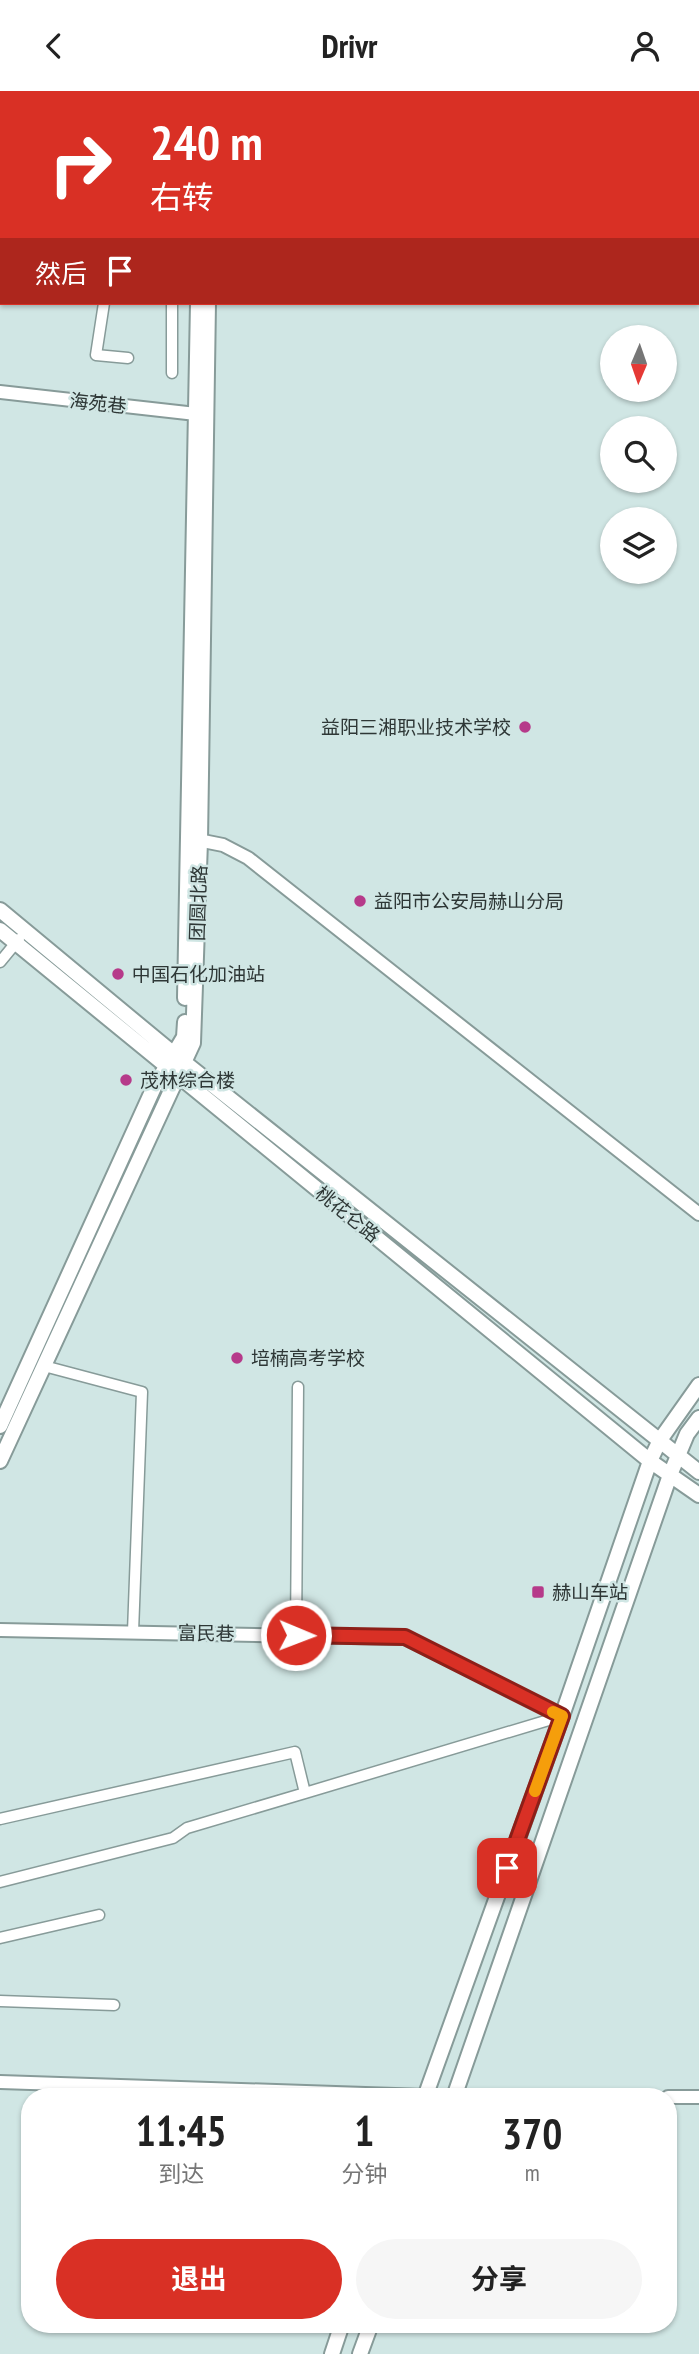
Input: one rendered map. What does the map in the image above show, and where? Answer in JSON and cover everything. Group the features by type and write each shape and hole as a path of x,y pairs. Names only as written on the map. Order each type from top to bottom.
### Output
{"main road":[{"name":"团圆北路","path":"195,839 198,305"},
{"name":"团圆北路","path":"0,1461 176,1065 184,1037 195,839 208,305"},
{"name":"桃花仑路","path":"0,909 176,1065 650,1461 699,1495"},
{"name":"桃花仑路","path":"0,930 699,1472"},
{"name":"团圆北路","path":"0,1426 176,1065"},
{"path":"428,2088 562,1716 650,1461 660,1440 699,1385"},
{"path":"457,2088 670,1475 687,1434 699,1418"},
{"path":"331,2354 339,2333"},
{"path":"360,2354 368,2333"}],"street":[{"path":"104,305 96,355 128,358"},
{"path":"172,305 172,373"},
{"name":"海苑巷","path":"0,392 196,414"},
{"path":"195,839 223,845 248,858 699,1215"},
{"path":"0,962 25,930"},
{"path":"44,1366 142,1392 133,1632"},
{"path":"296,1635 298,1387"},
{"name":"富民巷","path":"0,1630 405,1637 562,1716"},
{"path":"0,1882 173,1838 187,1828 562,1716"},
{"path":"0,1819 295,1752 305,1793"},
{"path":"0,1938 99,1915"},
{"path":"0,2001 114,2005"},
{"path":"0,2082 182,2088"},
{"path":"677,2097 699,2097"}],"slow traffic":[{"path":"535,1791 562,1716 553,1712"}],"place":[{"name":"益阳三湘职业技术学校","path":"525,727"},
{"name":"益阳市公安局赫山分局","path":"360,901"},
{"name":"中国石化加油站","path":"118,974"},
{"name":"茂林综合楼","path":"126,1080"},
{"name":"培楠高考学校","path":"237,1358"},
{"name":"赫山车站","path":"538,1592"}],"route":[{"path":"296,1635 405,1637 562,1716 507,1868"}]}
